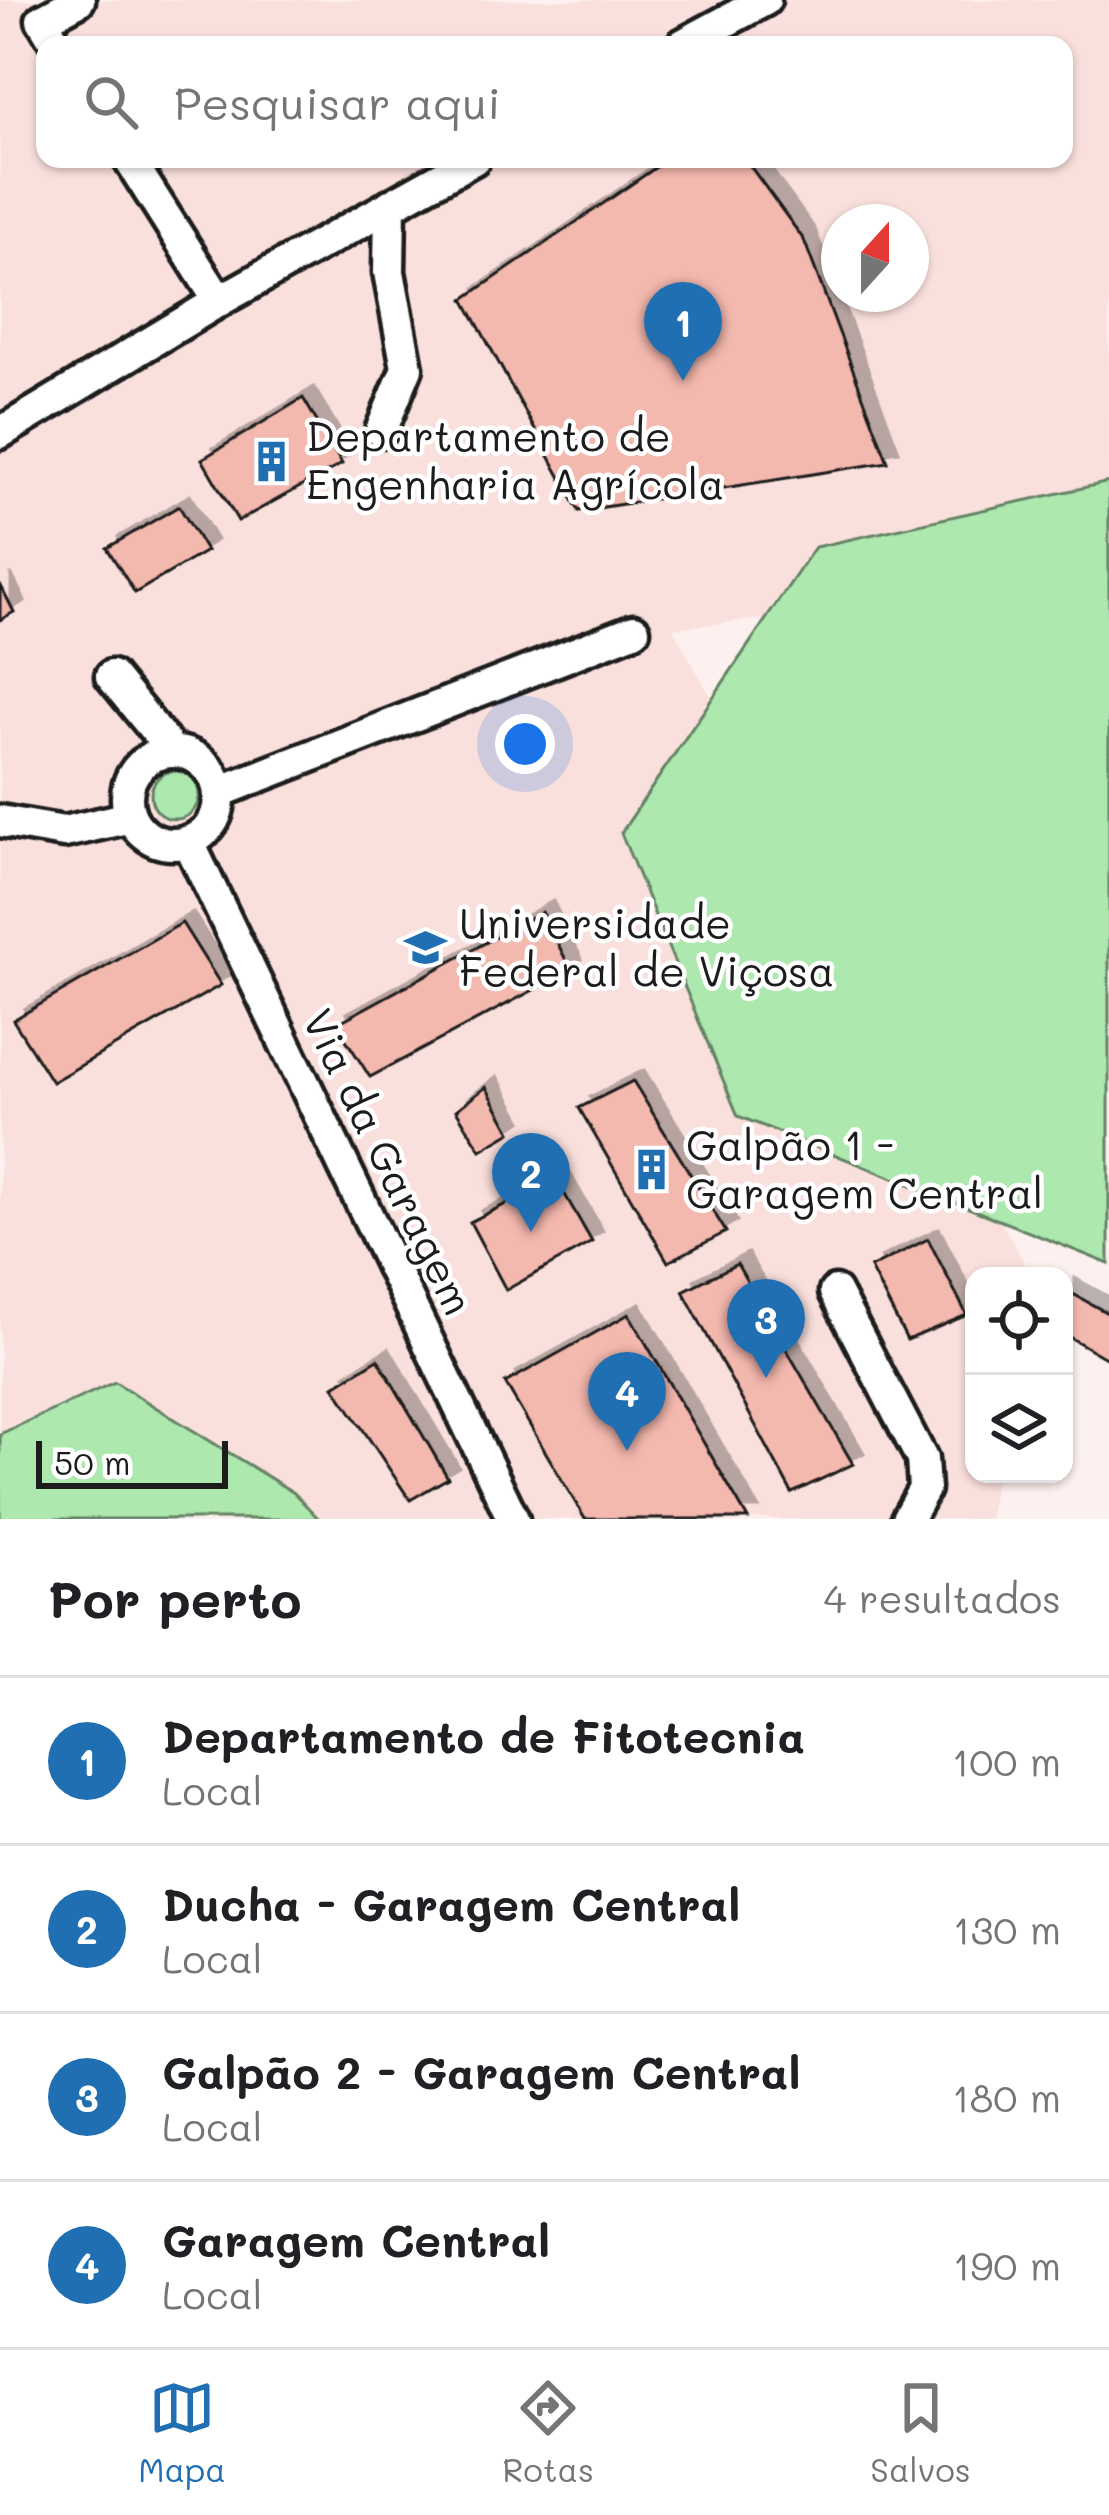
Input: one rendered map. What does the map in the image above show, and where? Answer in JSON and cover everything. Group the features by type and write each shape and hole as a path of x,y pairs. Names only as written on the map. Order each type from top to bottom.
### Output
{"street":[{"path":"52,36 42,20 79,0"},
{"path":"699,36 765,0"},
{"path":"135,168 219,302"},
{"path":"0,433 219,302 458,168"},
{"path":"381,430 407,368 389,272 390,205"},
{"path":"219,792 634,630"},
{"path":"111,676 173,752 208,768 219,792 215,818 188,841 160,842 130,817 127,791 138,767 173,752"},
{"path":"0,820 64,832 130,817"},
{"name":"Via da Garagem","path":"188,841 513,1519"},
{"path":"835,1292 922,1460 924,1489 907,1519"}],"shaded area":[{"name":"Universidade Federal de Viçosa","path":"0,0 1109,0 1109,585 673,628 1026,1267 965,1267 965,1483 995,1483 989,1519 0,1519"}],"green space":[{"path":"1109,482 1109,1264 738,1116 621,833 815,547"},
{"path":"175,771 192,778 199,795 192,812 175,819 158,812 151,795 158,778"},
{"path":"115,1382 294,1493 319,1519 0,1519 0,1434"}],"building":[{"path":"655,168 752,168 804,240 821,285 821,312 831,312 888,462 579,511 464,299"},
{"name":"Departamento de Engenharia Agrícola","path":"303,398 342,464 238,521 202,459"},
{"path":"179,506 206,551 135,593 107,548"},
{"path":"0,584 14,612 0,620"},
{"path":"542,912 571,970 370,1077 336,1024"},
{"path":"182,923 221,985 52,1082 13,1020"},
{"name":"Galpão 1 - Garagem Central","path":"633,1081 726,1232 668,1262 579,1108"},
{"path":"486,1087 511,1132 481,1150 456,1110"},
{"path":"556,1179 592,1242 506,1290 470,1222"},
{"path":"928,1239 965,1316 907,1340 870,1268"},
{"path":"737,1264 853,1464 792,1493 683,1291"},
{"path":"1073,1294 1109,1314 1109,1360 1073,1339"},
{"path":"629,1314 748,1519 585,1519 505,1383"},
{"path":"378,1359 448,1478 410,1500 334,1386"}],"place":[{"name":"Departamento de Fitotecnia","path":"683,381"},
{"name":"Departamento de Engenharia Agrícola","path":"272,461"},
{"name":"Universidade Federal de Viçosa","path":"425,948"},
{"name":"Galpão 1 - Garagem Central","path":"652,1170"},
{"name":"Ducha - Garagem Central","path":"531,1232"},
{"name":"Galpão 2 - Garagem Central","path":"766,1378"},
{"name":"Garagem Central","path":"627,1451"}]}
